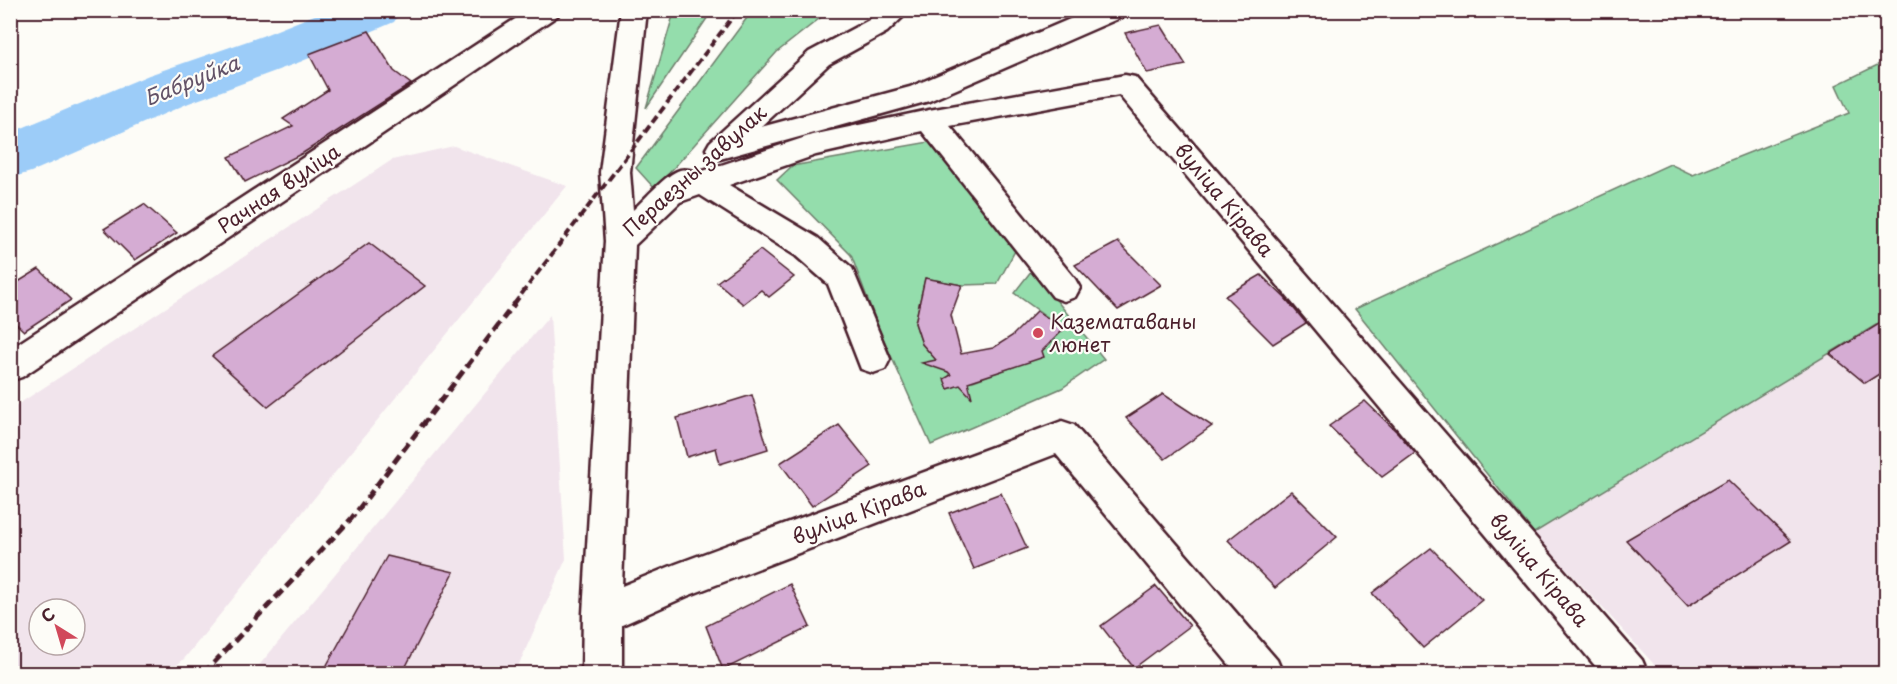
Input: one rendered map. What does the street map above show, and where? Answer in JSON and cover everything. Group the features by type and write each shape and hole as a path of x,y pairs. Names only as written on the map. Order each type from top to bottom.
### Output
{"street":[{"name":"Рачная вуліца","path":"10,367 548,10"},
{"name":"Пераезны завулак","path":"620,240 615,172 634,10"},
{"name":"Пераезны завулак","path":"620,240 819,58 878,26 897,10"},
{"path":"720,149 919,94 1115,10"},
{"name":"вуліца Кірава","path":"669,194 812,145 929,120 1125,84 1628,674"},
{"path":"929,120 1064,288"},
{"path":"702,182 807,247 841,277 873,359"},
{"path":"602,674 602,614 620,240"},
{"name":"вуліца Кірава","path":"602,614 676,582 1062,436 1263,674"},
{"path":"589,674 602,614"}],"shaded area":[{"path":"454,146 567,186 184,659 167,673 11,674 11,409 392,160"},
{"path":"550,315 566,559 515,673 252,674"},
{"path":"1886,319 1886,673 1662,673 1534,533"}],"green space":[{"path":"671,11 712,11 646,108 672,19"},
{"path":"752,11 829,11 777,52 655,189 636,168"},
{"path":"1886,61 1886,319 1534,533 1355,309 1670,164 1693,175 1849,113 1836,85"},
{"path":"929,142 1016,249 997,284 962,285 925,278 915,323 922,344 948,372 973,381 1016,366 1038,354 1064,329 1014,293 1032,270 1104,359 1062,388 931,445 879,329 851,255 777,180 792,166"}],"building":[{"path":"1161,25 1186,65 1147,73 1125,33"},
{"path":"369,31 394,71 411,84 303,153 245,182 229,157 293,126 283,119 328,90 309,54"},
{"path":"144,204 177,233 135,260 104,229"},
{"path":"1118,242 1161,285 1118,310 1075,265"},
{"path":"369,243 425,286 268,407 212,356"},
{"path":"760,250 794,277 769,297 761,290 743,304 717,282"},
{"path":"39,269 71,300 24,331 10,318 10,287"},
{"path":"1261,275 1306,323 1273,344 1225,296"},
{"name":"Казематаваны люнет","path":"925,278 962,285 951,315 961,354 993,348 1012,336 1037,311 1064,329 1042,351 1044,357 968,382 972,398 960,385 948,389 944,379 951,375 948,372 922,363 936,360 922,344 915,323"},
{"path":"1887,319 1887,369 1865,383 1830,354"},
{"path":"1163,394 1212,426 1165,459 1126,418"},
{"path":"752,395 768,449 720,464 716,448 687,457 677,418"},
{"path":"1365,401 1415,453 1382,477 1329,426"},
{"path":"839,425 872,466 812,506 780,463"},
{"path":"1728,480 1791,541 1688,606 1626,540"},
{"path":"1291,491 1337,537 1275,588 1228,540"},
{"path":"1001,493 1027,548 974,569 949,513"},
{"path":"1431,548 1482,600 1423,648 1372,593"},
{"path":"387,556 454,572 402,674 322,674"},
{"path":"790,584 810,627 723,670 706,626"},
{"path":"1156,586 1190,626 1134,668 1101,626"}],"waterway":[{"name":"Бабруйка","path":"10,157 169,89 281,49 376,10"}],"railway":[{"path":"514,304 738,10"},
{"path":"203,674 351,519 515,303"}],"place":[{"name":"Казематаваны люнет","path":"1038,333"}]}
